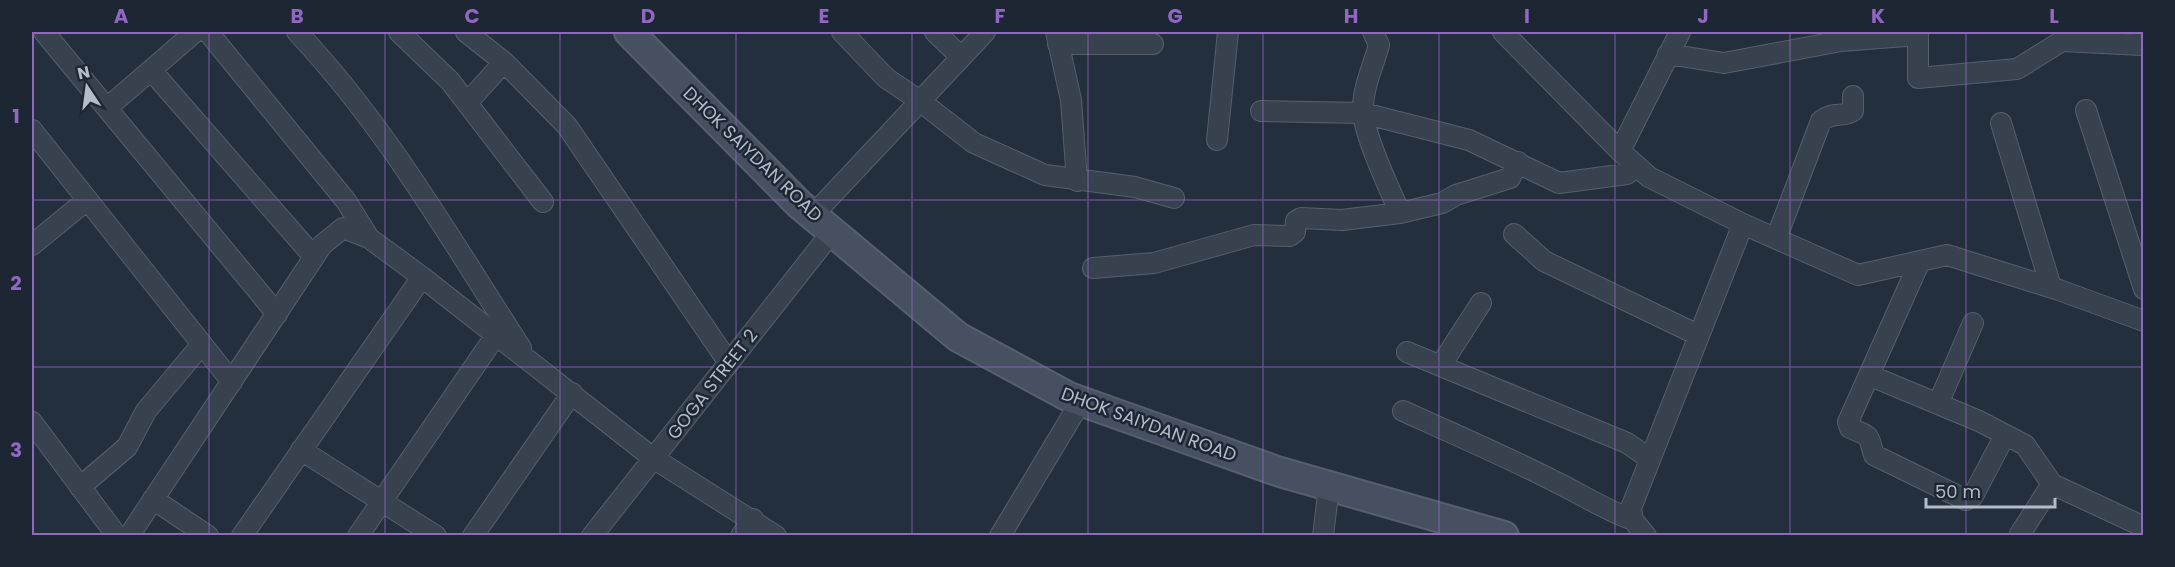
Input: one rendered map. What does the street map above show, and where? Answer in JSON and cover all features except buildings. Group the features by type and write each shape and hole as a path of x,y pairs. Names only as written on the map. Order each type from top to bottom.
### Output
{"main road":[{"name":"DHOK SAIYDAN ROAD","path":"629,32 823,223 958,337 1081,401 1280,472 1504,536"}],"street":[{"path":"44,32 277,314"},
{"path":"107,108 195,32"},
{"path":"208,32 339,192 369,238"},
{"path":"297,32 330,66 410,175 528,358"},
{"path":"399,32 450,81 543,202"},
{"path":"466,32 504,62 567,126 729,363"},
{"path":"842,32 886,78 921,101 974,143 1045,175 1135,187 1174,198"},
{"path":"935,32 961,57"},
{"name":"GOGA STREET 2","path":"592,536 729,363 823,223 921,101 983,32"},
{"path":"1217,140 1228,32"},
{"path":"1373,32 1379,45 1366,87 1363,113 1380,167 1400,213"},
{"path":"1503,32 1620,151 1649,177 1776,239 1858,275 1947,255 2051,287 2144,321"},
{"path":"1620,151 1680,32"},
{"path":"1668,54 1724,63 1840,41 1918,33 1918,78 2017,69 2062,41 2142,45 2140,32"},
{"path":"1077,181 1071,100 1057,38 1153,44"},
{"path":"467,103 504,62"},
{"path":"151,70 315,257"},
{"path":"1776,239 1821,121 1828,115 1853,111 1853,96"},
{"path":"2086,110 2144,289"},
{"path":"1262,111 1363,113 1468,140 1559,183 1627,174 1637,166"},
{"path":"2001,123 2051,287"},
{"path":"32,130 38,152 87,200 232,382"},
{"path":"1093,268 1154,263 1254,235 1290,236 1295,232 1296,221 1300,218 1342,220 1400,213 1442,203 1456,195 1510,178 1518,162"},
{"path":"32,245 87,200"},
{"path":"1646,536 1633,520 1631,508 1743,224"},
{"path":"129,536 322,245 344,228 369,238 422,277 653,458 753,519 776,536"},
{"path":"1514,234 1544,261 1698,335"},
{"path":"1920,261 1871,376 1848,422 1850,428 1869,436 1873,441 1874,455 1966,500 1974,496 2005,435"},
{"path":"242,536 422,277"},
{"path":"1441,365 1481,303"},
{"path":"1938,404 1973,323"},
{"path":"358,536 496,335"},
{"path":"80,487 127,447 146,411 202,344"},
{"path":"1407,352 1627,443 1650,459"},
{"path":"1871,376 1938,404 2025,446 2052,484 2144,527"},
{"path":"473,536 572,393"},
{"path":"1000,536 1081,401"},
{"path":"1403,411 1556,482 1605,510 1633,520"},
{"path":"32,422 117,536"},
{"path":"302,450 436,536"},
{"path":"2023,536 2020,534 2052,484"},
{"path":"1323,536 1329,486"},
{"path":"153,499 208,536"},
{"path":"741,536 753,519"}]}
